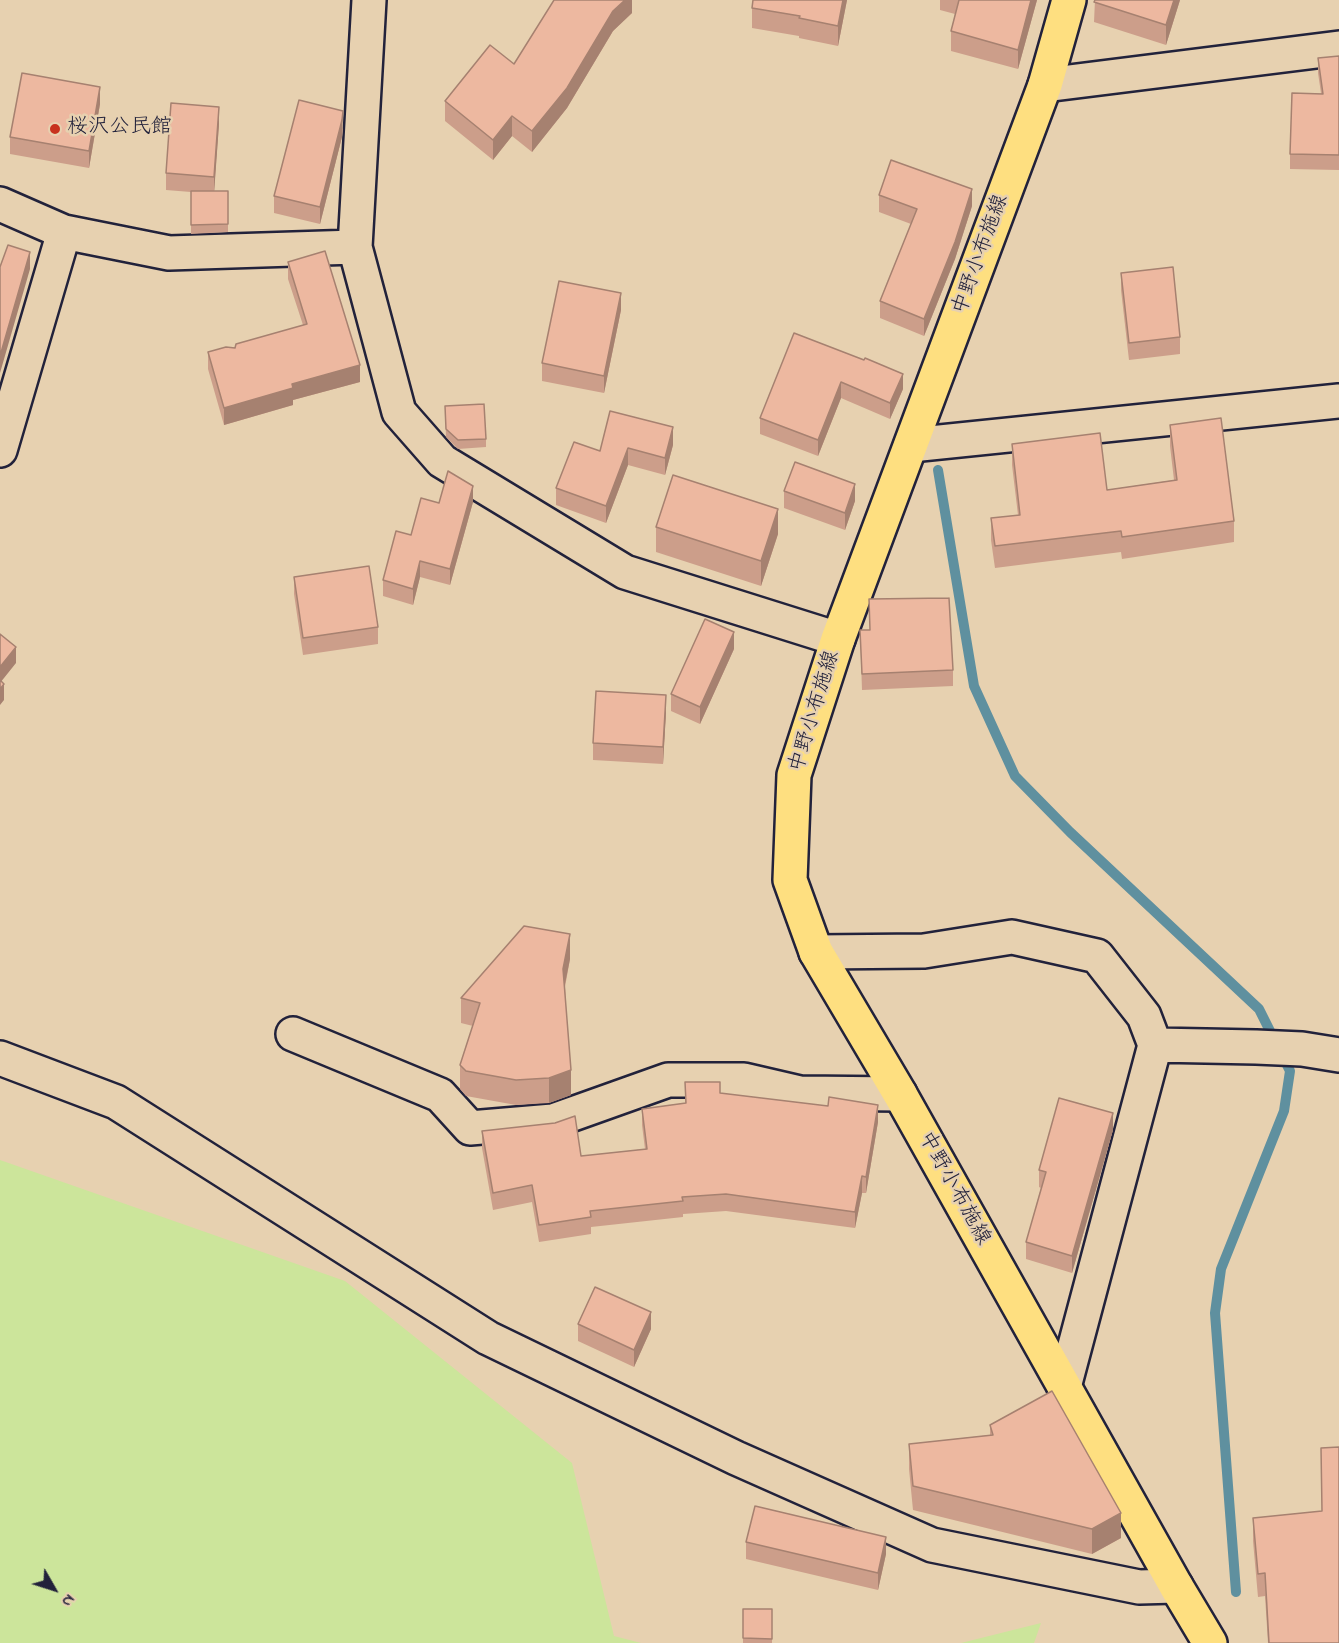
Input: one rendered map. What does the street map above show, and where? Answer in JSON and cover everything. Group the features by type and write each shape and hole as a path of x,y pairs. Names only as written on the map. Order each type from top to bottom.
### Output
{"main road":[{"name":"中野小布施線","path":"1069,0 1045,85 838,639 794,775 790,880 816,952 900,1095 1176,1587 1210,1643"}],"street":[{"path":"369,0 356,247 399,412 442,461 625,572 838,639"},
{"path":"1045,85 1339,48"},
{"path":"0,204 64,232 170,253 356,247"},
{"path":"0,450 64,232"},
{"path":"911,445 1339,401"},
{"path":"816,952 924,951 1012,937 1097,956 1144,1017 1155,1045 1064,1387"},
{"path":"293,1034 440,1095 470,1128 553,1121 668,1080 744,1080 800,1093 900,1095"},
{"path":"1155,1045 1302,1049 1339,1055"},
{"path":"0,1058 116,1102 488,1338 736,1458 932,1545 1139,1587 1176,1587"}],"green space":[{"path":"0,1160 345,1281 572,1463 614,1636 641,1643 0,1643"},
{"path":"1041,1623 1034,1643 961,1643"}],"building":[{"path":"554,0 625,0 613,11 567,88 532,131 512,116 493,140 445,101 490,45 514,64"},
{"path":"753,0 843,0 838,26 799,18 800,16 752,8"},
{"path":"959,0 1031,0 1018,50 951,31"},
{"path":"1095,0 1174,0 1166,25 1094,2"},
{"path":"1339,56 1339,155 1290,154 1292,93 1323,94 1318,58"},
{"name":"桜沢公民館","path":"22,73 100,87 89,151 10,137"},
{"path":"299,100 343,111 320,207 274,196"},
{"path":"171,103 219,107 214,177 166,173"},
{"path":"891,160 972,189 955,242 924,319 880,301 917,209 879,195"},
{"path":"191,191 228,191 228,224 191,225"},
{"path":"8,245 30,252 0,356 0,267"},
{"path":"325,251 360,365 292,384 293,388 224,408 208,352 226,347 235,348 236,344 307,324 288,262"},
{"path":"1173,267 1180,337 1129,343 1121,273"},
{"path":"559,281 621,293 604,376 542,363"},
{"path":"794,333 903,374 890,403 841,382 818,440 760,418"},
{"path":"484,404 486,439 458,440 446,429 445,406"},
{"path":"610,411 673,427 665,458 628,448 606,506 556,488 574,442 600,451"},
{"path":"1221,418 1234,521 1122,537 1121,531 995,546 991,518 1020,515 1012,444 1100,433 1107,490 1177,480 1170,425"},
{"path":"795,462 855,484 845,513 784,491"},
{"path":"448,471 473,486 450,569 420,561 413,589 383,580 396,531 411,535 421,498 439,503"},
{"path":"673,475 778,509 761,561 656,527"},
{"path":"369,566 378,627 303,638 294,577"},
{"path":"949,598 953,670 862,674 860,630 870,630 869,599"},
{"path":"705,619 734,632 700,707 671,694"},
{"path":"0,634 16,647 0,667"},
{"path":"596,691 666,695 663,747 593,743"},
{"path":"524,926 570,934 563,969 571,1070 549,1078 516,1080 466,1071 460,1065 480,1003 461,998"},
{"path":"685,1082 720,1082 720,1093 828,1106 829,1097 878,1105 866,1177 862,1176 855,1212 726,1194 682,1197 683,1201 590,1211 591,1217 539,1225 532,1185 493,1193 482,1131 555,1123 575,1116 581,1156 647,1149 642,1109 686,1103"},
{"path":"1059,1098 1113,1113 1072,1256 1026,1242 1046,1172 1039,1170"},
{"path":"595,1287 651,1312 634,1350 578,1324"},
{"path":"1052,1391 1121,1513 1092,1529 913,1486 909,1444 993,1435 990,1425"},
{"path":"1339,1447 1339,1643 1269,1643 1265,1573 1258,1574 1253,1518 1322,1511 1321,1448"},
{"path":"755,1506 886,1537 878,1573 746,1542"},
{"path":"743,1609 772,1609 772,1639 743,1638"}],"waterway":[{"path":"938,470 974,686 1015,776 1070,832 1259,1009 1290,1071 1284,1111 1221,1269 1215,1313 1236,1592"}],"place":[{"name":"桜沢公民館","path":"55,129"}]}
